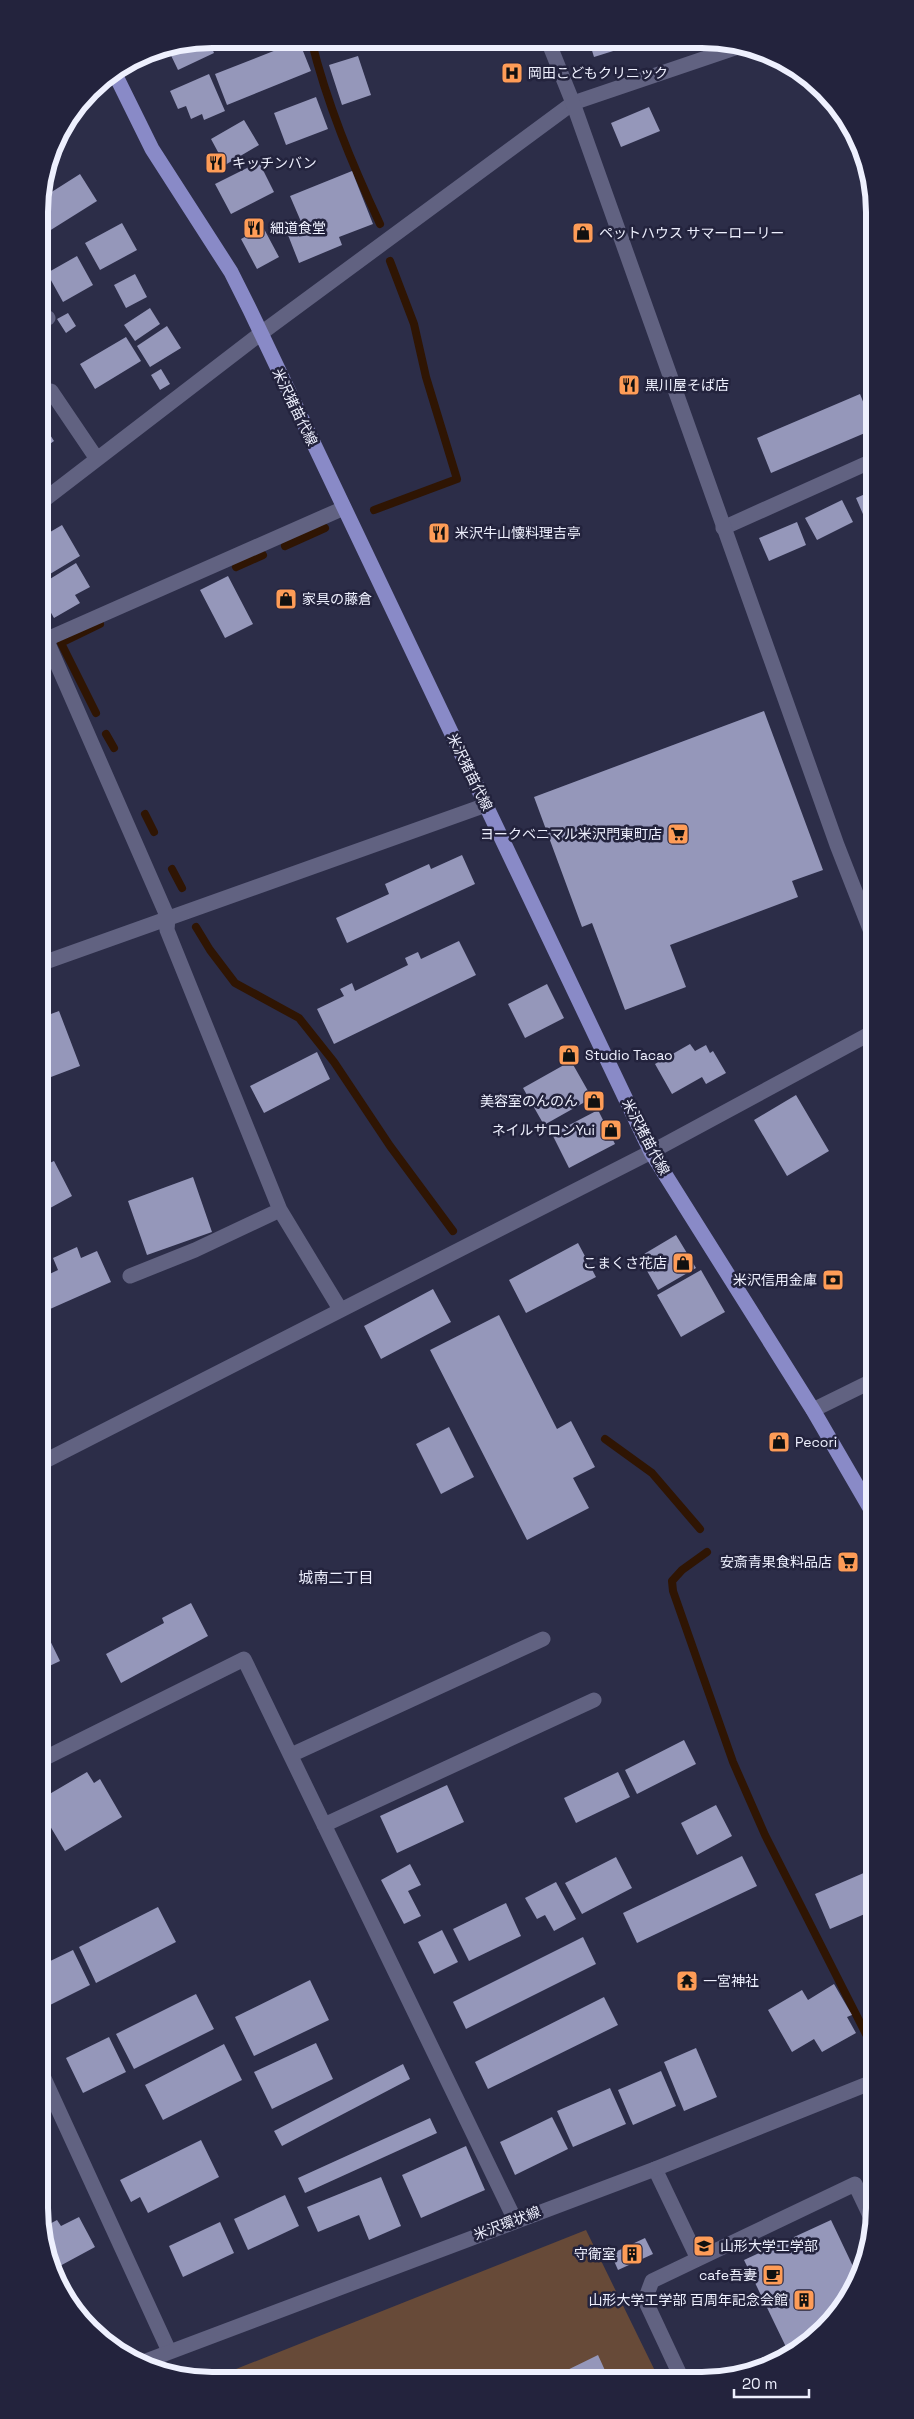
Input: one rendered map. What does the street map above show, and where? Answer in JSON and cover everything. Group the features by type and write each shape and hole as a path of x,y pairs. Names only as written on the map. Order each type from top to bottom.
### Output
{"main road":[{"name":"米沢猪苗代線","path":"117,78 152,150 231,272 651,1152 813,1410 866,1501"}],"street":[{"path":"551,48 837,845 866,919"},
{"path":"48,497 260,334 572,103 729,50"},
{"path":"51,391 97,459"},
{"path":"723,528 866,463"},
{"path":"48,639 344,508"},
{"path":"48,641 168,918 167,930 280,1210 340,1309"},
{"path":"48,961 486,804"},
{"path":"48,1459 651,1152 866,1036"},
{"path":"130,1276 195,1250 280,1210"},
{"path":"813,1410 866,1384"},
{"path":"291,1755 543,1639"},
{"path":"48,1757 244,1659 515,2220"},
{"path":"324,1825 594,1700"},
{"name":"米沢環状線","path":"149,2359 515,2220 655,2169 866,2085"},
{"path":"48,2087 169,2351"},
{"path":"655,2169 698,2259"},
{"path":"679,2372 644,2300 652,2281 855,2184 866,2207"}],"shaded area":[{"path":"586,2230 656,2372 229,2372"}],"building":[{"path":"212,48 214,53 178,70 170,53"},
{"path":"281,48 302,48 311,71 227,105 215,74"},
{"path":"591,48 623,48 594,57"},
{"path":"358,56 371,95 342,105 329,65"},
{"path":"209,74 225,111 204,120 202,114 191,119 186,106 178,109 170,91"},
{"path":"316,97 328,129 286,145 274,113"},
{"path":"649,107 660,131 621,147 611,123"},
{"path":"244,120 259,145 225,165 211,139"},
{"path":"259,162 274,192 231,214 215,184"},
{"path":"352,171 373,224 339,237 342,245 299,263 286,230 302,224 290,196"},
{"path":"80,174 97,201 48,232 49,194"},
{"path":"122,223 137,250 100,270 85,243"},
{"path":"263,227 279,257 257,269 241,239"},
{"path":"77,256 93,285 63,302 48,272"},
{"path":"135,274 147,297 126,308 114,285"},
{"path":"150,308 160,324 135,341 124,325"},
{"path":"68,313 76,326 66,333 57,319"},
{"path":"167,326 181,348 150,367 137,346"},
{"path":"126,337 141,361 95,389 80,364"},
{"path":"161,369 170,384 160,390 151,375"},
{"path":"860,394 866,409 866,433 771,473 757,438"},
{"path":"48,432 54,441 48,445"},
{"path":"866,494 866,521 856,498"},
{"path":"842,500 853,522 817,540 805,518"},
{"path":"797,522 806,545 769,561 759,538"},
{"path":"62,525 80,556 48,575 48,533"},
{"path":"76,563 90,587 75,595 80,603 54,618 48,608 48,580"},
{"path":"228,576 253,624 225,638 200,590"},
{"name":"ヨークベニマル米沢門東町店","path":"764,711 823,870 792,881 798,897 670,945 686,987 625,1010 592,923 582,927 534,797"},
{"path":"462,855 475,884 347,943 336,918 389,894 385,884 429,864 431,869"},
{"path":"459,941 476,975 334,1044 317,1009 344,996 340,989 352,983 355,991 408,965 405,958 418,952 421,959"},
{"path":"547,984 564,1018 525,1038 508,1004"},
{"path":"59,1011 80,1066 48,1078 48,1015"},
{"path":"690,1044 695,1051 706,1045 710,1053 713,1051 726,1073 706,1084 702,1077 672,1094 655,1064"},
{"path":"317,1052 330,1079 264,1113 250,1086"},
{"path":"571,1061 592,1098 544,1125 523,1088"},
{"path":"796,1095 829,1151 787,1176 754,1120"},
{"path":"598,1110 615,1144 569,1168 552,1134"},
{"path":"54,1161 72,1196 48,1209 48,1164"},
{"path":"193,1177 212,1232 147,1255 128,1201"},
{"path":"676,1235 696,1268 658,1290 639,1257"},
{"path":"578,1243 596,1277 526,1313 509,1280"},
{"path":"77,1247 81,1258 97,1251 111,1282 48,1310 48,1275 58,1270 53,1258"},
{"path":"701,1270 725,1312 681,1337 657,1295"},
{"path":"433,1289 451,1322 381,1359 364,1326"},
{"path":"499,1315 557,1429 571,1421 595,1467 573,1478 589,1508 527,1540 430,1350"},
{"path":"449,1427 474,1477 441,1494 416,1444"},
{"path":"191,1603 208,1636 121,1683 106,1654 164,1623 162,1618"},
{"path":"48,1636 60,1661 48,1667"},
{"path":"684,1740 696,1764 637,1794 625,1770"},
{"path":"87,1772 94,1783 100,1779 122,1817 65,1851 48,1823 48,1795"},
{"path":"618,1772 630,1797 576,1823 564,1798"},
{"path":"447,1785 464,1822 397,1853 380,1816"},
{"path":"716,1805 732,1836 697,1855 681,1823"},
{"path":"742,1856 757,1886 637,1943 623,1913"},
{"path":"616,1857 632,1888 582,1914 565,1883"},
{"path":"410,1864 421,1885 408,1891 421,1916 404,1924 381,1880"},
{"path":"866,1872 866,1913 830,1929 815,1894"},
{"path":"556,1882 576,1919 554,1931 545,1915 537,1919 525,1898"},
{"path":"506,1903 521,1936 469,1961 453,1929"},
{"path":"158,1907 176,1942 96,1983 79,1947"},
{"path":"442,1930 458,1962 434,1974 418,1942"},
{"path":"583,1937 596,1964 466,2029 453,2002"},
{"path":"73,1950 90,1985 48,2006 48,1962"},
{"path":"310,1980 329,2020 254,2056 235,2017"},
{"path":"834,1984 852,2015 847,2017 856,2033 822,2052 814,2039 792,2052 768,2010 802,1990 808,2000"},
{"path":"196,1994 214,2029 134,2069 116,2034"},
{"path":"604,1997 618,2025 488,2089 475,2062"},
{"path":"109,2037 126,2072 83,2093 66,2058"},
{"path":"316,2043 333,2079 272,2109 254,2072"},
{"path":"224,2044 242,2080 163,2120 145,2085"},
{"path":"696,2048 717,2097 684,2111 664,2062"},
{"path":"403,2064 410,2079 282,2146 274,2131"},
{"path":"661,2071 676,2106 633,2125 618,2090"},
{"path":"610,2088 626,2124 573,2147 557,2111"},
{"path":"552,2117 568,2149 515,2175 500,2142"},
{"path":"430,2118 437,2133 305,2193 298,2178"},
{"path":"201,2140 219,2177 148,2213 140,2197 131,2202 120,2180"},
{"path":"466,2146 485,2190 421,2218 402,2175"},
{"path":"381,2177 401,2226 369,2240 359,2215 318,2232 307,2207"},
{"path":"285,2195 299,2226 248,2250 234,2219"},
{"path":"79,2217 95,2247 59,2267 53,2250 49,2224 57,2220 61,2226"},
{"name":"山形大学工学部 百周年記念会館","path":"831,2220 854,2269 839,2299 819,2324 796,2342 786,2347 744,2260"},
{"path":"220,2222 234,2253 183,2277 169,2246"},
{"name":"守衛室","path":"645,2238 653,2254 618,2270 611,2254"},
{"path":"598,2355 606,2372 563,2372"}],"waterway":[{"path":"313,48 341,133 380,224"},
{"path":"374,510 457,479 426,377 414,324 390,261"},
{"path":"285,546 325,528"},
{"path":"236,567 263,555"},
{"path":"96,713 61,643 100,624"},
{"path":"106,734 114,748"},
{"path":"145,814 154,832"},
{"path":"172,869 182,888"},
{"path":"196,927 210,950 235,983 299,1018 334,1062 390,1146 453,1231"},
{"path":"605,1439 652,1473 700,1529"},
{"path":"707,1552 682,1570 672,1581 673,1591 733,1762 765,1835 866,2034"}],"place":[{"name":"岡田こどもクリニック","path":"512,73"},
{"name":"キッチンバン","path":"216,163"},
{"name":"細道食堂","path":"254,228"},
{"name":"ペットハウス サマーローリー","path":"583,233"},
{"name":"黒川屋そば店","path":"629,385"},
{"name":"米沢牛山懐料理吉亭","path":"439,533"},
{"name":"家具の藤倉","path":"286,599"},
{"name":"ヨークベニマル米沢門東町店","path":"678,834"},
{"name":"Studio Tacao","path":"569,1055"},
{"name":"美容室のんのん","path":"594,1101"},
{"name":"ネイルサロンYui","path":"611,1130"},
{"name":"こまくさ花店","path":"683,1263"},
{"name":"米沢信用金庫","path":"833,1280"},
{"name":"Pecori","path":"779,1442"},
{"name":"安斎青果食料品店","path":"848,1562"},
{"name":"一宮神社","path":"687,1981"},
{"name":"山形大学工学部","path":"704,2246"},
{"name":"守衛室","path":"632,2254"},
{"name":"cafe吾妻","path":"773,2275"},
{"name":"山形大学工学部 百周年記念会館","path":"804,2300"}],"district":[{"name":"城南二丁目","path":"336,1577"}]}
